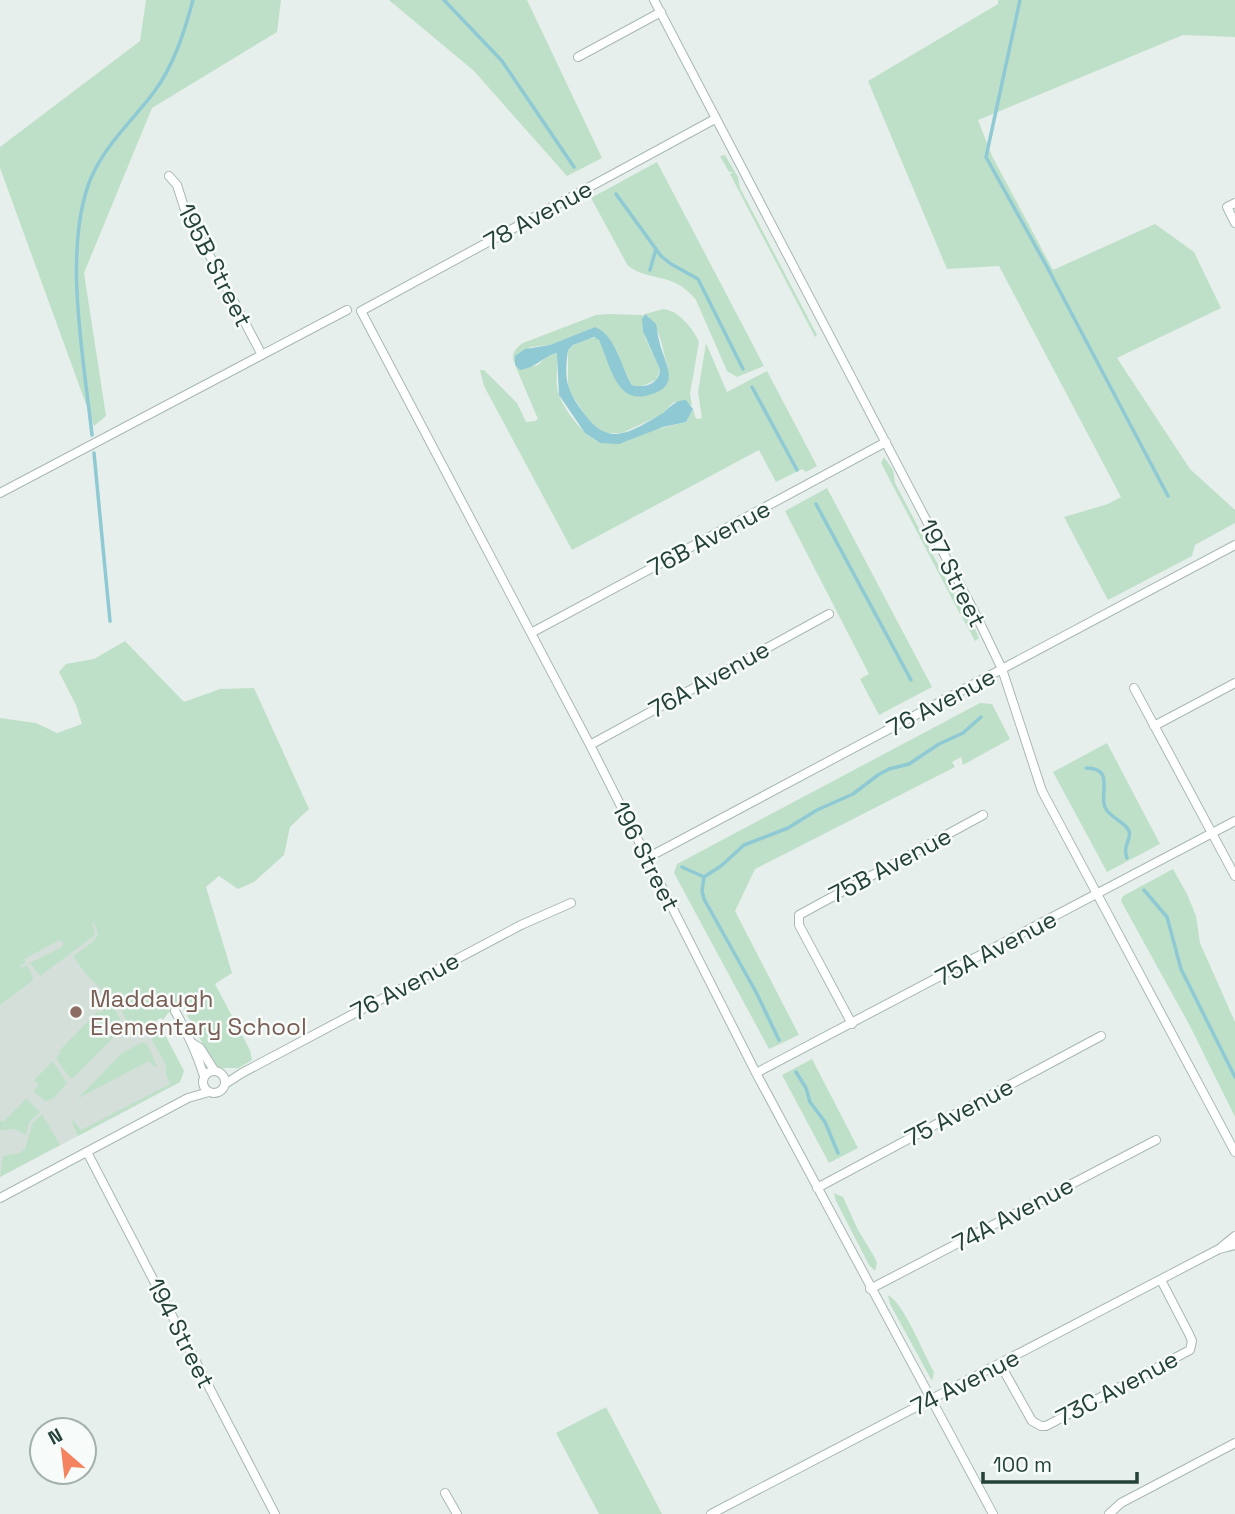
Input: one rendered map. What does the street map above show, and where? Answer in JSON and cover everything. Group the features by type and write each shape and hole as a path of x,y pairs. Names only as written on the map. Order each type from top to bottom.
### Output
{"street":[{"name":"197 Street","path":"654,0 1002,669 1039,783 1235,1152"},
{"path":"578,57 660,12"},
{"name":"78 Avenue","path":"361,311 715,119"},
{"name":"195B Street","path":"169,176 177,185 184,207 262,355"},
{"path":"1231,205 1235,223"},
{"path":"0,493 347,310"},
{"name":"196 Street","path":"361,311 590,745 755,1073 993,1514"},
{"name":"76B Avenue","path":"531,633 886,442"},
{"name":"76 Avenue","path":"647,858 1235,545"},
{"name":"76A Avenue","path":"590,745 829,614"},
{"path":"1154,726 1235,683"},
{"path":"1134,688 1235,876"},
{"name":"75B Avenue","path":"852,1024 799,925 798,917 983,815"},
{"name":"75A Avenue","path":"755,1073 1235,821"},
{"name":"76 Avenue","path":"205,1085 217,1093 224,1080 242,1073 521,925 571,903"},
{"path":"176,1011 192,1043 192,1051 205,1085"},
{"name":"75 Avenue","path":"817,1188 1101,1037"},
{"path":"192,1043 200,1048 224,1080"},
{"path":"0,1198 188,1098 205,1085 208,1072 214,1070"},
{"name":"74A Avenue","path":"870,1289 1156,1140"},
{"name":"194 Street","path":"87,1152 275,1514"},
{"name":"74 Avenue","path":"711,1514 1161,1280 1219,1249 1235,1236"},
{"name":"74 Avenue","path":"1219,1249 1235,1245"},
{"name":"73C Avenue","path":"1000,1364 1032,1421 1046,1426 1190,1350 1192,1341 1161,1280"},
{"path":"1108,1514 1121,1503 1235,1443"},
{"path":"445,1493 457,1514"}],"shaded area":[{"name":"Maddaugh Elementary School","path":"66,850 184,1071 180,1082 0,1177 0,884"}],"green space":[{"path":"146,0 281,0 277,32 152,108 84,273 106,416 94,426 0,168 0,147 140,41"},
{"path":"389,0 527,0 602,158 567,176 474,71"},
{"path":"998,0 1235,0 1235,37 1183,35 978,120 992,156 1053,270 1155,224 1194,252 1221,308 1117,358 1190,469 1235,510 1235,523 1195,545 1192,556 1108,600 1064,517 1108,504 1121,497 999,266 947,269 868,81 998,4"},
{"path":"725,155 817,335 815,337 730,174 733,172 729,172 720,156"},
{"path":"657,162 764,366 737,377 727,371 696,300 671,281 628,266 591,198"},
{"path":"669,310 684,321 699,342 690,394 692,405 674,402 661,415 622,433 604,433 590,422 568,389 568,350 581,341 597,338 624,390 632,395 659,391 668,368 658,332 645,314"},
{"path":"596,315 643,315 645,337 660,370 656,380 640,387 632,385 605,333 595,327 551,345 530,347 514,363 514,352 523,343"},
{"path":"706,343 727,392 767,371 817,466 806,472 802,469 776,482 759,450 572,550 484,386 480,370 484,370 517,403 526,422 535,421 538,419 515,365 519,369 538,365 546,357 558,353 557,383 561,399 581,428 600,443 686,422 693,409 696,419 702,418 698,392"},
{"path":"884,457 893,470 895,483 979,638 975,641 962,617 963,613 960,614 881,463"},
{"path":"827,488 932,687 879,715 860,679 869,674 785,511"},
{"path":"125,641 184,702 220,689 254,688 309,809 290,827 284,855 254,882 238,889 219,876 206,887 232,973 215,984 250,1050 252,1060 239,1068 219,1068 214,1064 182,1006 168,1013 163,1020 161,1018 140,1028 129,1025 116,1000 122,994 121,991 109,997 85,973 73,956 93,942 98,934 94,922 94,936 40,976 30,963 60,948 63,942 60,940 24,959 26,962 20,966 21,968 27,965 33,977 32,981 0,1005 0,718 36,723 57,733 82,724 76,705 59,672 66,664 94,659"},
{"path":"980,703 992,704 1010,739 963,765 961,757 952,762 955,767 755,869 735,911 799,1035 769,1049 674,873 677,864"},
{"path":"1107,743 1160,844 1107,872 1053,772"},
{"path":"1173,869 1196,916 1200,943 1235,1022 1235,1117 1190,1026 1121,901 1123,896"},
{"path":"109,1005 113,1006 122,1023 122,1029 70,1078 56,1058 61,1053 59,1051 98,1011 100,1013"},
{"path":"163,1031 184,1071 180,1082 78,1136 73,1120 81,1130 170,1084 166,1065 152,1040"},
{"path":"142,1042 147,1044 157,1066 154,1067 149,1061 77,1099 121,1054"},
{"path":"812,1059 858,1148 829,1163 782,1075"},
{"path":"53,1061 67,1083 53,1099 45,1101 33,1091 39,1085 34,1080"},
{"path":"26,1099 40,1112 29,1122 26,1135 15,1129 0,1130 0,1120 3,1122"},
{"path":"42,1114 60,1145 0,1177 3,1156 25,1149 32,1124"},
{"path":"834,1193 843,1197 875,1258 875,1271 869,1265"},
{"path":"888,1295 901,1308 913,1330 934,1372 932,1381 890,1304"},
{"path":"606,1407 662,1514 599,1514 556,1433"}],"water":[{"path":"645,314 656,324 669,372 666,386 646,396 635,396 626,392 615,379 599,340 594,337 573,345 568,350 566,369 570,390 592,423 609,433 627,432 662,414 674,404 686,400 693,409 686,422 663,427 619,444 600,443 585,433 559,395 557,353 526,369 520,370 515,365 515,356 525,349 550,345 595,327 613,344 632,385 650,384 657,379 660,370 643,331 642,319"}],"waterway":[{"path":"92,435 76,270 82,206 97,166 154,92 173,60 193,0"},
{"path":"444,0 502,61 574,167"},
{"path":"1020,0 986,157 1168,496"},
{"path":"616,194 661,256 698,279 743,369"},
{"path":"650,270 656,249"},
{"path":"752,387 797,470"},
{"path":"94,453 110,621"},
{"path":"816,504 911,680"},
{"path":"779,1040 756,992 704,899 704,877 744,845 788,828 817,810 853,794 889,769 909,764 939,744 963,733 981,717"},
{"path":"1086,768 1100,772 1104,782 1105,807 1129,831 1127,858"},
{"path":"682,867 704,877"},
{"path":"1144,890 1167,917 1181,969 1235,1077"},
{"path":"796,1072 806,1088 810,1102 825,1122 838,1153"}],"place":[{"name":"Maddaugh Elementary School","path":"76,1012"}]}
